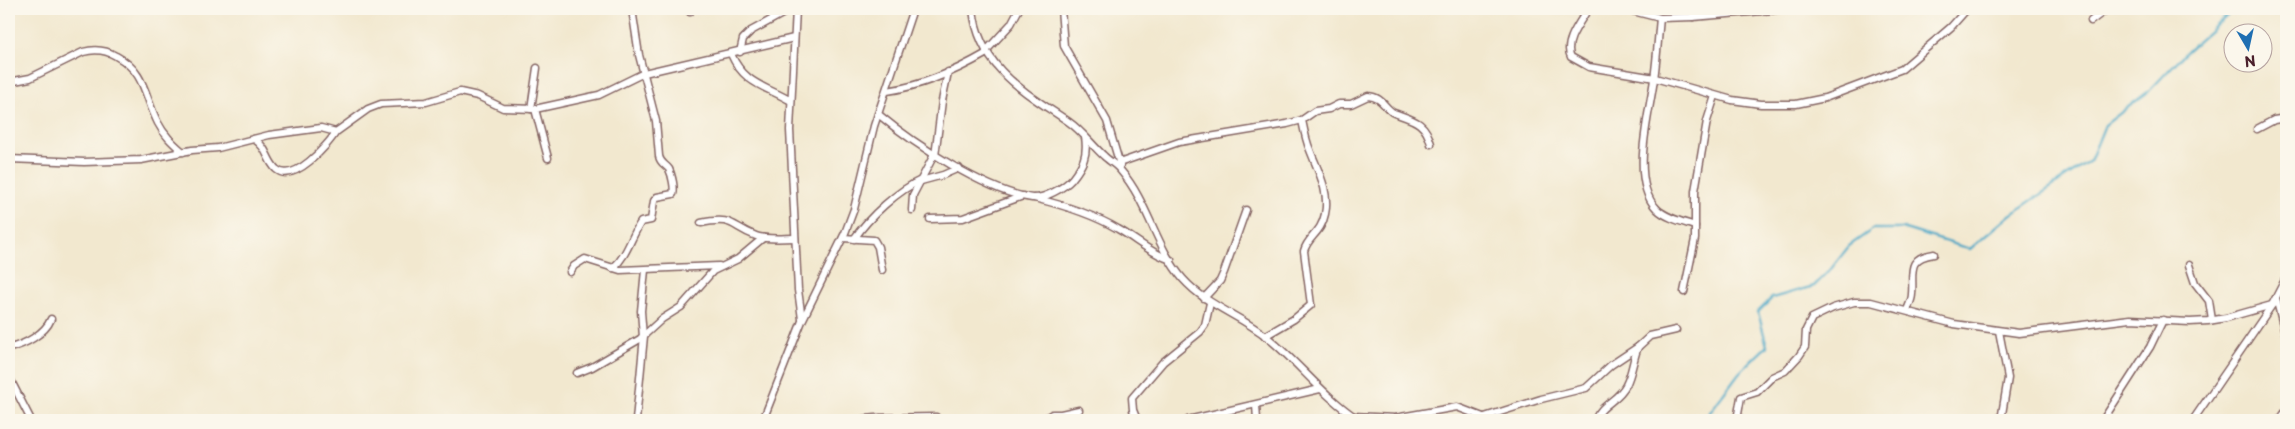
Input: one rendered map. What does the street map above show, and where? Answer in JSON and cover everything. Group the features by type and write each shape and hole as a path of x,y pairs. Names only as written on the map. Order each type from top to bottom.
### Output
{"street":[{"path":"613,268 623,258 628,243 641,222 651,220 654,201 657,197 673,194 674,191 668,169 660,161 656,121 633,27 632,9"},
{"path":"740,52 743,39 751,31 791,9"},
{"path":"796,9 790,101 795,238 802,321"},
{"path":"763,420 802,321 843,238 854,209 878,114 913,9"},
{"path":"973,9 974,24 986,52 1003,73 1027,95 1068,122 1085,136 1095,148 1120,166"},
{"path":"887,91 914,86 948,72 986,52 1011,24 1019,9"},
{"path":"1061,9 1064,46 1107,121 1120,166 1182,278 1210,303 1265,336 1320,389 1359,420"},
{"path":"1588,9 1572,38 1569,49 1571,57 1589,66 1655,78 1744,103 1773,104 1796,104 1825,98 1902,69 1951,27 1967,9"},
{"path":"1625,9 1660,18 1785,9"},
{"path":"1693,17 1694,9"},
{"path":"2091,21 2107,9"},
{"path":"1660,18 1655,78 1642,154 1647,189 1652,202 1658,210 1695,226"},
{"path":"254,139 265,149 274,167 287,174 304,165 321,152 336,132 368,109 381,104 426,102 460,92 478,96 503,108 533,109 599,95 644,73 794,38"},
{"path":"9,82 30,78 83,52 91,50 109,52 133,67 158,123 166,136 183,152"},
{"path":"731,54 742,73 750,81 790,101"},
{"path":"537,68 533,109 548,158"},
{"path":"912,210 913,195 935,156 948,72"},
{"path":"1120,166 1178,142 1288,124 1302,120 1315,111 1329,109 1339,104 1351,104 1368,96 1372,96 1385,103 1393,113 1408,116 1423,127 1432,144"},
{"path":"1684,292 1695,239 1694,191 1707,121 1715,96"},
{"path":"878,114 935,156 958,168 1008,191 1095,218 1131,237 1148,251 1171,260"},
{"path":"2257,129 2274,120 2286,118"},
{"path":"1265,336 1294,319 1311,305 1304,251 1306,244 1317,235 1321,227 1326,214 1327,198 1302,120"},
{"path":"9,159 110,162 141,160 218,148 254,139 321,128 336,132"},
{"path":"1033,198 1058,190 1073,178 1085,161 1087,148 1085,136"},
{"path":"854,239 873,216 896,195 922,180 943,176 958,168"},
{"path":"930,219 963,218 1024,195"},
{"path":"1204,298 1220,281 1246,210"},
{"path":"701,223 722,220 731,222 762,238 795,238"},
{"path":"577,373 592,367 644,336 662,318 681,307 706,278 721,266 738,259 762,238"},
{"path":"843,238 875,241 882,270"},
{"path":"1908,310 1912,295 1911,270 1918,259 1934,254"},
{"path":"570,272 574,266 585,259 620,270 721,266"},
{"path":"2189,265 2195,284 2208,301 2212,320"},
{"path":"636,420 644,336 641,312 645,270"},
{"path":"2193,420 2274,301 2286,278"},
{"path":"1737,420 1741,397 1757,392 1772,377 1784,371 1803,352 1808,325 1812,318 1833,308 1861,301 1908,310 1931,319 2019,333 2130,319 2190,322 2212,320 2274,301"},
{"path":"2274,301 2286,336"},
{"path":"1137,420 1133,410 1132,398 1163,362 1200,332 1207,320 1210,303"},
{"path":"9,348 17,346 46,330 51,319"},
{"path":"2103,420 2150,347 2163,320"},
{"path":"1475,420 1541,399 1586,388 1611,365 1638,347 1650,336 1676,330"},
{"path":"1999,331 2008,378 2001,420"},
{"path":"1595,420 1600,409 1619,395 1626,385 1638,347"},
{"path":"9,377 31,420"},
{"path":"1188,420 1320,389"},
{"path":"1256,405 1257,420"},
{"path":"1352,416 1395,418 1457,407 1483,417"},
{"path":"1042,420 1052,414 1065,414 1079,410"},
{"path":"2280,420 2286,411"},
{"path":"856,420 936,417"}],"waterway":[{"path":"1704,420 1739,373 1767,346 1758,312 1772,298 1814,286 1831,269 1849,246 1873,229 1905,229 1970,249 2010,215 2090,161 2105,125 2149,91 2188,50 2235,9"}]}
